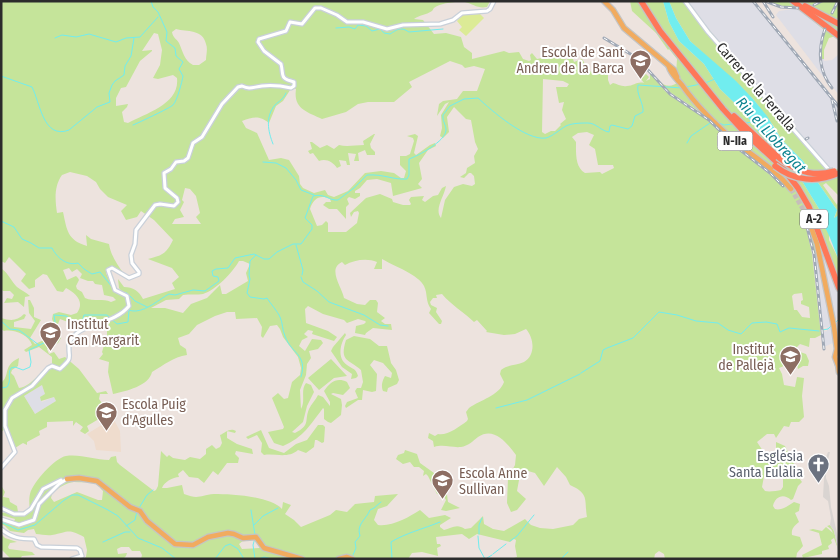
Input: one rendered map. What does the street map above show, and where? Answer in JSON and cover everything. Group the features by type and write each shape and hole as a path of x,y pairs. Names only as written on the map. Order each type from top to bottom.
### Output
{"highway":[{"name":"A-2","path":"642,1 657,24 712,96 784,170 802,194 814,220 839,288"},
{"path":"793,1 839,18"},
{"path":"800,3 839,25"},
{"path":"800,3 836,35"},
{"name":"A-2","path":"703,83 738,124 782,164 801,188 814,214 839,281"},
{"path":"738,124 793,168 806,173 835,173"},
{"path":"738,124 775,166 789,175 806,179 822,179 835,173"}],"main road":[{"name":"N-IIa","path":"604,1 621,25 672,71 699,108 739,144 773,169 791,189"},
{"path":"807,216 818,248 834,327 839,372"},
{"path":"67,479 79,478 97,481 130,507 140,511 148,522 175,544 193,545 208,537 232,533 242,538 256,536 264,548 302,559"},
{"path":"338,559 347,557 352,559"}],"street":[{"path":"1,468 15,452 4,420 5,410 12,398 31,386 48,368 52,366 60,369 68,361 70,356 69,342 75,335 91,326 113,319 129,306 125,294 115,290 108,270 112,268 129,278 139,274 132,263 131,255 135,244 136,229 155,204 174,206 178,202 177,198 165,188 164,173 171,169 176,162 184,161 188,158 193,143 204,135 222,104 238,87 242,86 250,89 262,86 292,88 294,86 294,82 282,76 281,64 264,52 258,42 259,39 286,31 290,22 303,23 315,8 321,8 337,15 347,22 363,22 386,29 403,25 440,24 453,20 462,13 484,11 490,8 494,1"},
{"name":"Carrer de la Ferralla","path":"686,1 703,26 835,173"},
{"path":"1,508 14,514 24,514 31,509 45,488 67,479"},
{"path":"1,519 19,525 34,520 39,504 59,484 67,479"},
{"path":"1,528 13,538 34,538 41,547 77,548 81,551 82,556 72,559"}],"shaded area":[{"path":"688,1 751,1 839,106 839,168 832,171 698,17"},
{"path":"798,9 824,30 819,52 820,64 825,79 776,15 779,11"},
{"path":"839,54 839,95 827,80 821,59 824,59 824,61 832,60"},
{"path":"824,252 839,294 839,316 835,321 836,330 839,330 839,338 834,339 835,342 824,347 822,332 827,331 827,327 822,327 814,254"},
{"path":"42,385 45,394 41,400 42,402 54,397 56,401 35,414 24,396"},
{"path":"113,418 120,431 121,452 96,450 94,441 87,434"},
{"path":"828,452 830,452 826,467 826,478 839,542 838,549 834,531 830,525 831,518 828,501 823,497 825,460"}],"green space":[{"path":"1,1 490,1 487,7 478,7 465,2 444,4 414,19 423,20 434,34 446,33 461,37 464,47 472,53 472,59 504,51 509,53 519,52 523,59 529,61 531,60 530,55 532,53 537,59 556,55 567,60 572,50 574,62 582,59 591,72 598,74 600,71 608,74 610,85 613,83 625,86 644,83 641,79 646,74 649,77 646,81 650,79 650,71 659,84 658,80 669,86 680,81 676,75 677,59 656,33 632,11 630,1 663,1 669,22 679,41 704,64 720,89 743,111 759,132 794,168 821,212 825,221 825,228 829,232 829,240 839,260 839,294 823,252 814,254 808,227 806,227 812,254 821,335 810,338 809,347 800,344 796,348 797,351 806,354 809,361 808,366 798,369 796,361 779,368 784,385 795,387 797,377 804,378 802,396 804,417 799,422 791,422 789,427 784,426 776,438 774,434 767,434 757,442 765,454 776,453 776,442 785,446 794,464 789,465 785,472 785,469 782,468 776,471 765,471 762,487 765,491 781,490 783,479 799,478 802,482 798,486 793,499 780,497 773,506 775,509 780,509 794,502 800,504 799,511 795,513 799,522 793,528 792,535 800,537 803,546 797,553 796,559 665,559 664,554 659,551 655,554 654,559 511,559 517,557 516,540 514,539 510,542 477,534 469,539 462,534 436,537 437,544 441,546 437,548 438,556 422,552 412,553 408,559 353,559 344,556 332,559 304,559 296,554 273,550 263,546 259,539 244,540 239,544 242,549 260,548 268,552 299,559 141,559 140,551 132,551 129,547 121,547 117,549 118,554 127,553 123,559 84,559 87,550 84,537 79,534 68,532 50,535 36,534 34,529 24,533 10,531 1,524 1,520 13,524 15,519 1,515 1,513 7,512 1,509 2,487 5,492 3,497 9,498 10,502 17,506 18,512 23,513 30,509 30,494 35,483 56,461 66,456 109,460 111,457 116,456 117,462 120,465 154,491 158,486 161,451 167,457 169,455 173,458 185,460 190,457 200,459 206,454 206,449 212,445 216,449 220,447 222,443 220,435 227,431 227,438 252,449 253,454 236,451 235,454 239,458 238,463 227,463 218,475 213,471 204,483 198,478 189,477 183,470 178,474 179,477 169,480 162,488 182,485 184,494 193,497 214,494 250,497 269,501 282,509 283,502 291,505 285,514 301,527 330,515 336,510 347,512 355,504 374,502 375,496 398,494 387,506 378,509 374,520 378,525 395,523 420,510 429,518 445,515 451,518 440,525 444,530 457,526 465,529 471,528 483,516 484,524 493,529 504,531 525,519 531,525 553,529 573,525 579,519 587,517 586,502 581,491 570,485 557,467 544,486 535,473 521,469 517,491 526,499 517,510 511,512 507,503 508,478 515,465 516,455 500,437 489,433 478,437 464,446 434,447 433,441 428,438 429,433 435,436 445,434 467,421 466,412 469,408 494,394 502,387 504,382 500,374 501,370 528,359 532,351 531,337 526,329 515,334 504,335 486,332 477,320 474,322 442,294 436,295 437,298 433,298 430,302 431,305 437,308 436,312 442,321 439,324 429,313 431,309 421,282 412,274 382,259 382,269 374,269 377,262 369,260 361,260 345,265 342,262 336,269 336,274 344,298 357,304 365,305 370,300 376,300 378,303 377,312 385,318 381,321 385,324 391,324 392,330 373,328 365,335 355,333 356,326 364,324 365,321 358,319 347,323 344,320 323,314 308,306 305,309 306,323 328,331 337,337 334,341 312,334 313,331 308,330 304,334 308,337 302,340 299,346 305,351 312,339 321,340 323,343 318,349 309,351 311,358 307,364 306,375 300,390 301,409 303,389 306,383 311,385 314,392 307,406 303,422 292,432 295,433 303,428 309,409 318,395 323,397 330,406 324,391 331,383 340,380 347,382 350,388 343,395 331,394 341,399 341,415 331,423 328,422 324,419 323,408 301,435 283,446 274,443 268,432 283,429 284,427 272,398 278,393 284,399 288,398 292,382 300,375 301,368 298,357 283,337 277,325 270,326 263,338 261,336 262,327 257,318 236,319 235,312 227,312 215,316 197,325 189,334 178,338 180,345 186,349 187,355 173,359 152,372 150,377 142,384 113,394 108,372 109,362 99,359 103,354 107,336 107,320 86,319 81,327 60,319 57,332 52,319 53,314 59,312 71,315 77,313 80,302 76,295 66,288 63,292 57,291 47,275 43,274 35,280 35,287 29,289 21,281 26,274 9,257 5,263 1,261","holes":["176,29 198,33 202,36 207,46 206,60 199,65 190,63 172,32","154,33 158,34 162,50 160,65 153,78 158,79 173,75 177,78 173,95 168,101 152,111 128,123 124,122 122,112 128,104 116,106 116,98 121,88 126,87 140,61 152,51 142,51","450,61 465,68 474,66 485,69 477,91 463,91 457,99 443,101 439,104 437,116 445,104 449,102 441,115 442,128 440,136 443,138 449,132 447,117 454,107 466,119 471,120 478,149 474,156 475,163 467,168 466,173 460,177 464,178 471,173 474,176 475,184 472,186 463,184 454,187 445,200 441,218 439,207 446,186 442,188 438,195 425,202 422,200 424,196 411,197 409,200 410,205 393,202 392,199 380,194 366,198 350,213 351,217 354,212 358,211 359,213 357,223 346,232 328,232 328,223 326,221 322,225 317,226 310,209 317,198 323,197 330,199 331,202 326,202 323,205 329,209 337,209 346,219 346,207 349,204 347,199 349,197 355,199 360,196 360,193 355,193 355,191 367,180 377,179 391,183 393,196 422,188 418,184 422,179 419,163 428,150 436,146 435,143 416,155 414,153 418,136 415,134 407,136 413,138 414,141 410,154 400,156 400,165 406,171 404,178 394,173 381,171 365,173 348,191 334,197 328,195 325,190 314,193 303,188 300,184 299,176 289,160 281,158 269,160 257,133 246,128 242,121 256,117 269,123 276,106 283,101 292,87 296,89 297,101 302,109 322,119 346,112 358,104 394,102 412,87 409,82","543,79 563,81 569,84 567,87 556,87 559,103 564,102 562,110 566,119 555,131 545,134 542,132","664,90 702,113 766,167 784,186 739,150 710,121","587,132 594,135 589,145 595,149 598,165 613,165 614,168 602,174 600,172 585,173 579,167 576,155 576,142 572,137 578,133","70,172 87,176 96,182 108,197 127,205 121,211 126,220 137,217 141,211 154,220 173,240 164,253 148,259 172,268 179,277 172,283 175,289 143,299 135,290 124,287 118,279 119,288 122,292 121,294 115,292 106,269 110,267 124,274 113,256 109,244 91,239 86,235 87,246 80,244 69,233 63,212 57,213 56,193 59,179 62,175","185,188 190,189 196,196 200,213 196,217 201,224 172,224 175,219 184,217 180,210 184,202 182,200","239,261 250,264 246,273 248,281 226,294 222,294 220,285 207,298 191,304 183,313 165,308 151,308 166,300 179,299 183,295 208,292 219,285","69,268 72,272 77,269 82,274 80,278 102,285 104,295 113,297 116,300 111,302 85,298 82,292 77,289 76,286 79,280 76,276 67,280 63,270","802,293 803,300 801,304 809,307 810,318 802,317 797,310 794,310 792,296","74,482 97,482 103,491 102,500 77,492 54,502 51,498 52,494 65,485"]},
{"path":"669,1 688,1 698,17 832,171 839,168 839,196 826,183 823,185 837,205 839,199 839,215 834,219 837,210 803,161 781,139 776,129 753,99 690,41 676,18"},
{"path":"766,1 820,1 814,5 824,1 837,1 833,13 839,1 839,37 829,38 824,50 824,59 821,59 821,44 825,29 798,8 777,5"},
{"path":"480,14 484,18 466,36 459,30 462,27 457,21 462,15"},
{"path":"374,134 370,144 375,155 367,155 365,150 358,153 359,161 354,161 356,154 348,153 350,165 347,165 346,161 339,160 341,166 337,168 329,161 319,161 313,153 310,154 308,151 312,149 310,142 320,148 327,145 334,149 339,145 364,145 363,141"},
{"path":"1,265 2,269 17,287 30,296 25,297 24,307 18,302 4,303 7,298 12,299 14,295 10,291 3,291 1,289"},
{"path":"28,300 30,300 34,308 34,317 41,320 30,338 35,344 44,340 51,331 61,338 58,343 47,349 49,354 54,352 59,359 65,357 79,369 97,393 106,391 108,394 100,394 99,399 109,413 87,426 89,431 85,434 80,431 83,427 76,422 73,426 73,421 47,422 47,427 39,431 40,435 27,442 27,445 23,443 15,448 9,430 5,429 1,432 1,383 6,377 8,367 19,358 18,366 11,373 19,388 24,387 52,364 52,357 39,347 26,352 24,350 32,345 28,338 16,332 1,329 1,318 14,320 24,314 26,315 24,319 14,322 14,327 31,329 35,321 29,313","holes":["42,385 45,394 40,397 41,401 54,397 56,401 35,414 24,396"]},
{"path":"345,333 340,351 342,359 355,370 358,376 351,379 352,374 342,367 331,351"},
{"path":"354,336 370,339 379,346 387,346 391,363 396,370 399,380 397,384 388,388 387,392 383,391 382,385 385,376 391,378 392,373 383,363 374,360 370,365 377,374 376,391 363,390 362,400 358,400 346,408 347,402 358,398 355,391 357,388 361,388 363,382 361,370 346,359 344,352 346,340"},
{"path":"331,359 347,376 334,378 319,390 308,378"},
{"path":"318,425 325,427 324,442 315,440 314,447 306,453 298,450 286,455 264,455 261,452 262,443 257,435 248,439 246,437 261,430 269,448 284,453 296,444 307,440"},
{"path":"405,450 417,454 420,463 434,473 446,487 448,502 460,508 446,511 441,510 446,500 443,495 437,494 428,476 426,474 423,476 424,471 419,467 414,467 410,462 403,464 396,459"},
{"path":"830,525 834,531 838,549 834,538 828,546 829,549 822,551 822,554 803,558 802,555 822,545 819,533 809,530 822,531 826,527 833,533 827,526"},
{"path":"1,534 5,538 17,542 10,543 9,549 32,552 35,555 11,559 1,549"}],"water":[{"name":"Riu el Llobregat","path":"663,1 669,1 676,18 690,41 736,81 753,99 767,116 781,139 803,161 837,210 834,218 839,215 839,260 825,228 825,221 821,212 794,168 759,132 743,111 720,89 704,64 679,41 669,22"}],"waterway":[{"path":"133,125 173,105 178,96 183,76 179,69 183,62 176,56 175,48 166,41 167,32 151,1"},
{"path":"55,38 62,35 76,37 89,34 116,42 126,38 140,37 158,17"},
{"path":"336,28 349,27 355,29 358,25 366,26 372,31 380,29 384,33 390,34 401,29 409,32 443,29"},
{"path":"1,76 32,87 48,125 53,130 60,132 69,130 97,107 110,102 109,93 115,81 124,75 125,66 131,56 134,38"},
{"path":"705,83 715,79"},
{"path":"686,87 701,84"},
{"path":"1,388 7,387 11,368 15,367 23,370 30,367 29,350 50,340 56,329 54,315 66,316 79,324 82,322 84,315 107,315 117,324 128,322 129,310 144,309 169,294 175,295 193,290 205,291 219,281 218,277 213,276 212,271 228,268 235,258 254,254 264,259 269,259 277,252 293,244 301,244 312,229 312,225 305,218 313,196 317,195 338,200 367,175 407,179 409,175 409,159 425,151 441,139 446,130 443,115 450,106 464,99 478,98 519,130 538,138 546,138 566,126 577,123 591,123 609,132 612,125 628,129 632,126 635,116 643,112 638,85 682,88"},
{"path":"273,144 269,129 270,114 286,93"},
{"path":"717,122 724,125 733,124"},
{"name":"Riu el Llobregat","path":"745,123 753,122"},
{"path":"687,143 691,136 710,123"},
{"path":"263,162 276,163 286,168 296,180 301,190 314,195"},
{"path":"1,221 14,227 22,239 39,248 52,248 66,262 78,263 92,274 100,272 113,288"},
{"path":"296,245 303,270 302,275"},
{"path":"256,255 250,261 250,279 247,293 250,297 267,298 278,313 284,334 301,359 303,369 301,377"},
{"path":"301,277 303,282 329,302 364,315 380,325 388,326"},
{"path":"121,292 127,293 135,301 147,307"},
{"path":"581,373 600,361 603,350 633,338 659,312 696,321 718,323 728,330 741,334 752,323 766,322 777,324 780,332 789,328 819,331"},
{"path":"835,323 839,319"},
{"path":"1,321 10,329 19,330 39,345"},
{"path":"822,330 828,329 832,325"},
{"path":"496,408 527,400 580,374"},
{"path":"139,508 147,495 153,490"},
{"path":"1,522 18,530 35,525 63,501 72,495 78,495 118,516 138,538 162,548 176,559"},
{"path":"353,555 356,548 355,542 360,536 360,525 370,510 381,502"},
{"path":"254,525 263,516 278,508"},
{"path":"251,510 255,535"},
{"path":"126,526 135,520 137,511"},
{"path":"510,541 517,536 534,515"},
{"path":"479,534 479,525 482,518"},
{"path":"392,559 391,542 440,522"},
{"path":"103,542 125,532 130,532"},
{"path":"478,536 479,548 485,559"},
{"path":"255,538 253,545 255,559"},
{"path":"215,559 225,546 230,544 238,549 244,559"},
{"path":"493,554 506,544"},
{"path":"561,559 568,552"},
{"path":"487,558 492,555"},
{"path":"258,559 264,557 272,559"}],"tunnel":[{"path":"791,189 807,216"}],"railway":[{"path":"753,1 839,107"},
{"path":"763,1 773,17"},
{"path":"765,1 781,7 798,8"},
{"path":"814,5 822,1"},
{"path":"832,13 838,1"},
{"path":"825,29 820,52 824,74 832,88"},
{"path":"604,38 637,58 670,94 709,120 739,149 770,173 783,186"},
{"path":"832,100 837,121"},
{"path":"807,227 814,254 824,349"}],"place":[{"name":"Escola de Sant Andreu de la Barca","path":"640,79"},
{"name":"Institut Can Margarit","path":"51,351"},
{"name":"Institut de Pallejà","path":"790,376"},
{"name":"Escola Puig d'Agulles","path":"106,431"},
{"name":"Església Santa Eulàlia","path":"819,483"},
{"name":"Escola Anne Sullivan","path":"443,500"}]}
